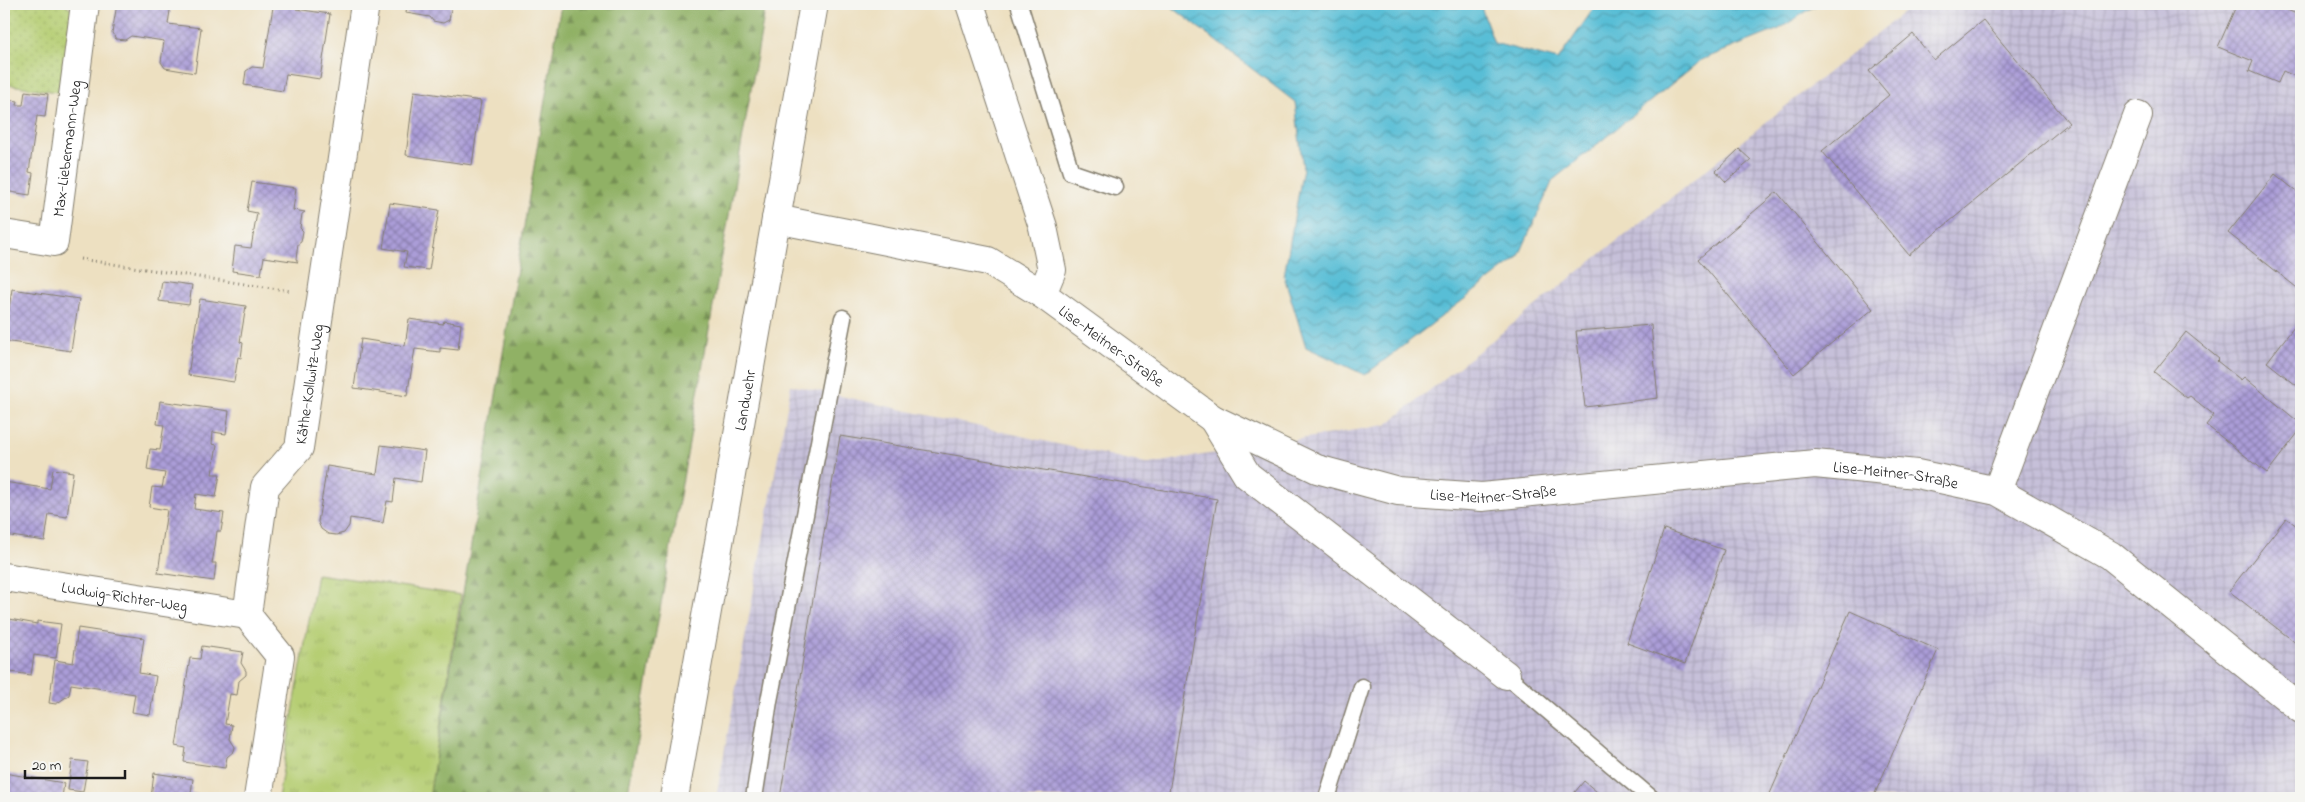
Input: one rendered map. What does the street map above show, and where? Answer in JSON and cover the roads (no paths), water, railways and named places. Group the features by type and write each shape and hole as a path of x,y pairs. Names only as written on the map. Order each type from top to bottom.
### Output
{"street":[{"name":"Max-Liebermann-Weg","path":"4,234 54,242 85,4"},
{"name":"Käthe-Kollwitz-Weg","path":"246,615 265,488 299,448 365,4"},
{"name":"Landwehr","path":"674,798 814,4"},
{"name":"Lise-Meitner-Straße","path":"970,4 1044,227 1052,270 1042,294"},
{"path":"1997,491 2138,115"},
{"name":"Lise-Meitner-Straße","path":"776,220 988,261 1042,294 1213,419 1317,469 1398,491 1482,496 1815,464 1917,474 1997,491 2110,555 2301,709"},
{"path":"1213,419 1247,475 1506,675"},
{"name":"Ludwig-Richter-Weg","path":"4,577 246,615"},
{"path":"246,615 280,656 258,798"}],"lane":[{"path":"1019,4 1071,172 1114,187"},
{"path":"754,798 770,701 843,318"},
{"path":"1506,675 1651,798"},
{"path":"1327,798 1362,687"}],"water":[{"path":"1168,4 1480,4 1494,43 1558,60 1594,8 1623,4 1818,4 1779,29 1701,60 1553,180 1518,258 1365,375 1306,347 1284,276 1303,168 1295,102"}]}
